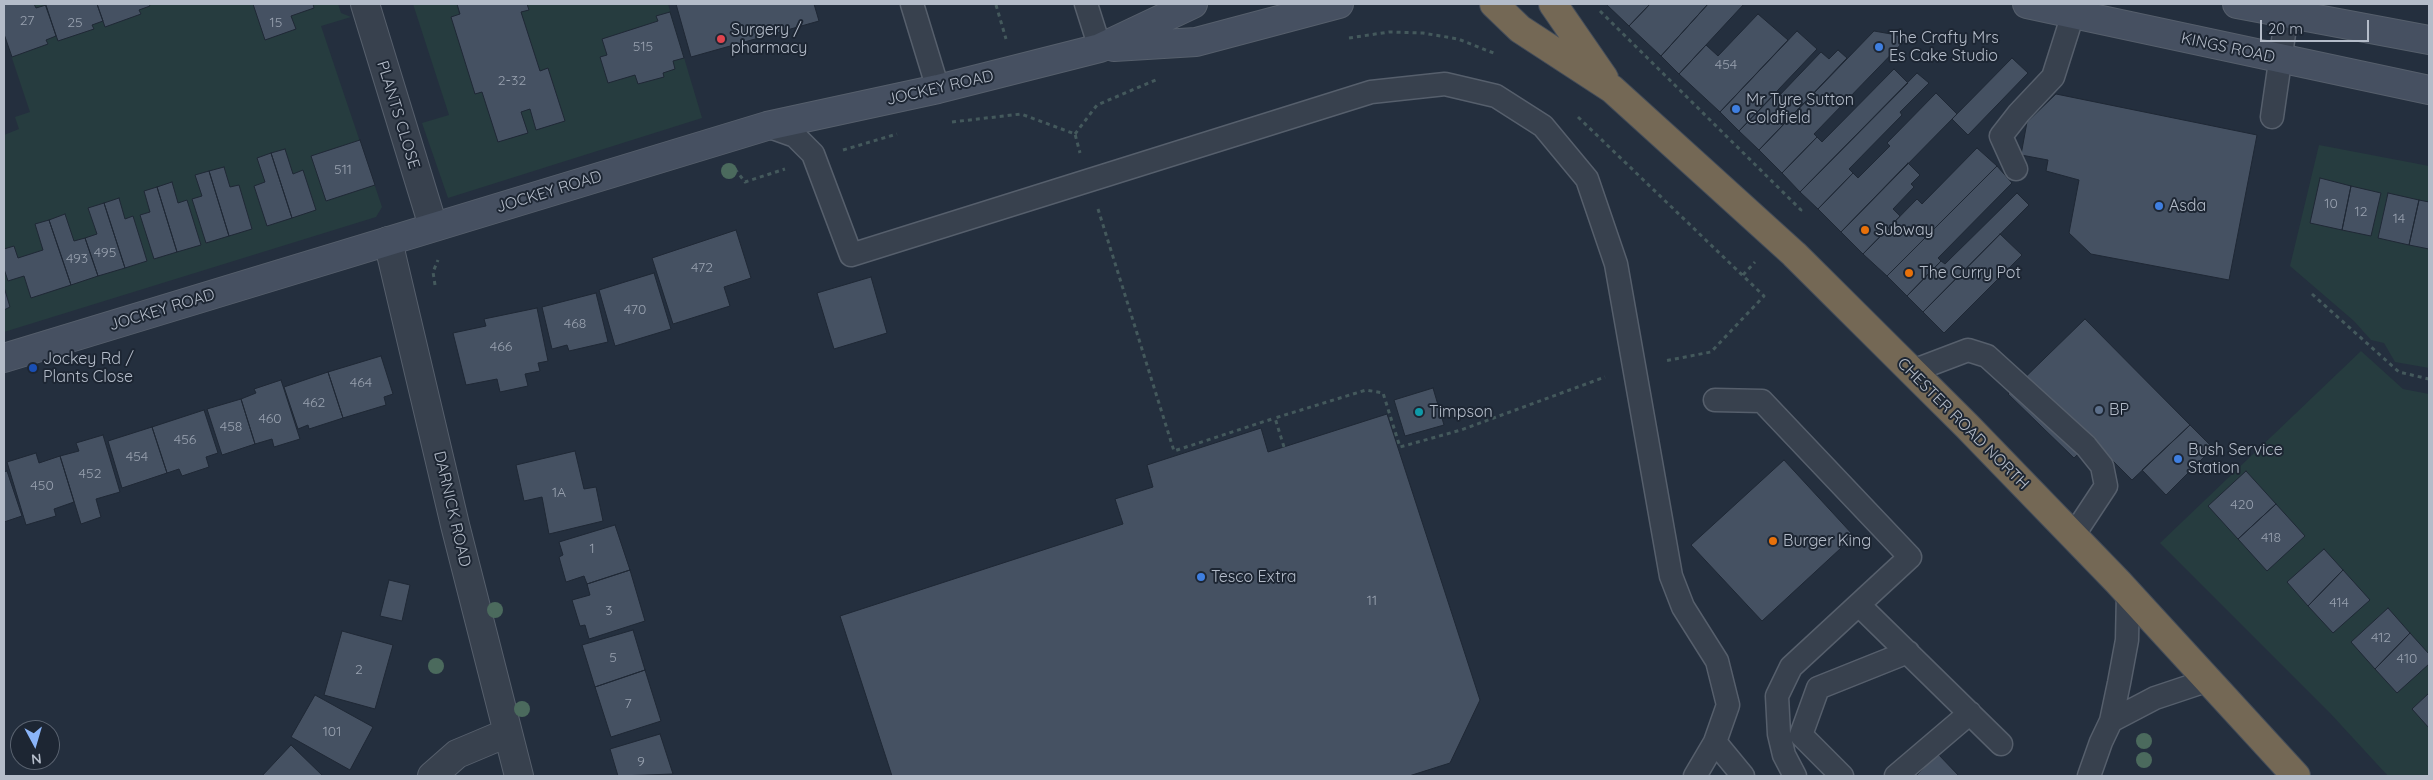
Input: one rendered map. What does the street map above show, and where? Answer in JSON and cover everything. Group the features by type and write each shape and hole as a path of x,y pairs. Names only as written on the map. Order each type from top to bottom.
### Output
{"highway":[{"name":"CHESTER ROAD NORTH","path":"1494,4 1520,30 1612,90 1794,254 1910,372 1967,426 2073,536 2296,776"},
{"name":"CHESTER ROAD NORTH","path":"1554,4 1612,90"}],"main road":[{"name":"JOCKEY ROAD","path":"4,358 767,126 938,90 1100,48 1193,4"},
{"name":"JOCKEY ROAD","path":"1100,48 1196,42 1339,4"},
{"name":"KINGS ROAD","path":"2027,4 2063,9 2282,60 2429,90"},
{"path":"2237,4 2429,40"}],"street":[{"name":"PLANTS CLOSE","path":"365,4 433,226"},
{"name":"DARNICK ROAD","path":"388,241 507,732 520,776"},
{"path":"432,776 457,754 507,732"}],"lane":[{"path":"912,4 938,90"},
{"path":"1086,4 1100,48"},
{"path":"2016,169 2001,136 2019,113 2053,77 2063,9"},
{"path":"2272,117 2282,60 2287,13"},
{"path":"767,126 794,136 813,154 851,255 1371,92 1445,84 1496,96 1543,126 1587,179 1616,264 1636,366 1658,512 1671,576 1683,607 1717,661 1728,705 1715,742 1695,776"},
{"path":"1910,372 1968,350 1988,356 2086,446 2102,466 2106,486 2073,536"},
{"path":"1715,400 1762,401 1910,558 1791,666 1777,696 1779,734 1784,755 1795,776"},
{"path":"2089,776 2111,721 2126,640 2128,594"},
{"path":"1859,605 2001,744"},
{"path":"1842,776 1801,735 1818,688 1908,652"},
{"path":"2111,721 2155,698 2206,681"},
{"path":"1896,776 1970,713"},
{"path":"1715,742 1743,776"}],"path":[{"path":"1593,4 1801,210"},
{"path":"1074,134 1097,105 1168,76"},
{"path":"1284,447 1274,418 1366,390 1383,393 1400,447 1461,430 1636,366 1711,352 1764,296 1744,275"},
{"path":"2312,294 2399,372 2429,379"}],"green space":[{"path":"4,4 338,4 341,13 351,17 321,26 382,207 376,217 4,332 4,135 19,129 15,117 30,112 4,34"},
{"path":"413,4 457,4 475,94 482,92 498,142 528,133 521,112 530,109 537,130 564,121 548,68 540,71 521,12 528,10 527,4 668,4 702,118 448,198 422,123 449,115"},
{"path":"2319,145 2429,166 2429,368 2395,362 2384,343 2371,340 2354,321 2290,266"},
{"path":"2361,351 2403,389 2429,394 2429,776 2388,776 2330,713 2160,543"}],"building":[{"path":"4,4 34,4 36,8 46,5 56,36 46,40 48,44 12,57 4,34"},
{"path":"45,4 97,4 103,21 92,25 94,29 58,41"},
{"path":"97,4 149,4 150,6 139,10 141,14 105,27"},
{"path":"253,4 313,4 314,8 291,16 296,29 265,40"},
{"path":"457,4 527,4 529,10 521,12 540,71 548,68 565,121 536,130 530,109 521,112 528,133 498,142 482,92 475,94 451,17 460,14"},
{"name":"Surgery / pharmacy","path":"676,4 814,4 819,21 691,57"},
{"path":"1606,4 1650,4 1629,26"},
{"path":"1650,4 1708,4 1661,56 1629,26"},
{"path":"1708,4 1744,4 1679,74 1661,56"},
{"path":"670,12 684,58 673,61 675,69 663,73 664,77 638,84 635,75 608,83 600,57 607,55 602,39 658,21 656,16"},
{"path":"1758,14 1788,40 1720,112 1679,74 1706,45 1718,56"},
{"path":"1797,31 1817,49 1739,131 1720,112"},
{"path":"1874,31 1908,37 1814,134 1817,137 1782,173 1759,150"},
{"path":"1838,50 1847,58 1759,150 1739,131 1774,95 1777,98 1821,52 1829,59"},
{"path":"2012,58 2028,73 1968,135 1952,119"},
{"path":"1894,69 1908,83 1800,192 1782,173 1817,137 1822,142"},
{"path":"1917,73 1929,83 1900,112 1902,115 1849,169 1853,173 1818,209 1800,192"},
{"path":"1936,93 1957,114 1841,232 1818,209 1853,173 1858,178 1890,146 1887,143"},
{"name":"Asda","path":"2056,94 2257,135 2229,280 2091,254 2069,233 2079,180 2046,171 2048,160 2021,155 2027,122"},
{"path":"360,140 375,185 326,201 311,156"},
{"path":"1977,148 1997,166 1887,276 1863,254 1917,199 1922,204"},
{"path":"285,149 293,174 303,170 316,210 292,218 271,153"},
{"path":"271,153 292,218 267,226 254,186 265,182 257,158"},
{"path":"1908,163 1920,175 1911,184 1914,187 1893,209 1900,216 1863,254 1841,232"},
{"path":"1997,166 2012,183 1938,258 1941,261 1907,296 1887,276"},
{"path":"224,167 230,187 239,185 252,229 229,236 209,171"},
{"path":"209,171 229,236 206,243 192,199 202,196 195,175"},
{"path":"2320,178 2351,186 2342,230 2310,223"},
{"path":"172,182 178,203 187,200 201,245 177,252 157,187"},
{"path":"2351,186 2381,193 2371,236 2342,230"},
{"path":"157,187 177,252 154,259 140,215 150,212 144,191"},
{"path":"2017,193 2029,205 1923,312 1907,296 1941,261 1945,264"},
{"path":"2388,193 2419,200 2409,245 2378,238"},
{"path":"119,198 125,219 133,216 147,261 125,268 104,203"},
{"path":"2419,200 2429,202 2429,249 2409,245"},
{"path":"104,203 125,268 98,276 85,238 97,234 88,208"},
{"path":"65,214 74,241 85,238 98,276 71,285 49,220"},
{"path":"49,220 71,285 31,298 24,276 8,281 4,269 4,249 14,246 18,258 43,250 35,224"},
{"path":"736,230 751,278 724,287 730,306 673,324 652,258"},
{"path":"2000,234 2022,255 1944,333 1923,312"},
{"path":"654,273 671,329 615,346 599,290"},
{"path":"871,277 887,333 834,349 817,293"},
{"path":"4,287 10,307 4,310"},
{"path":"596,293 608,342 569,351 567,345 552,349 542,307"},
{"path":"537,308 548,361 538,363 540,371 525,374 528,386 500,392 497,379 466,385 453,333 486,326 484,319"},
{"name":"BP","path":"2085,319 2190,425 2132,480 2092,440 2074,458 2008,394"},
{"path":"381,356 393,394 384,397 386,405 343,418 328,372"},
{"path":"328,372 343,418 309,429 308,425 298,429 284,387"},
{"path":"281,380 300,439 274,447 272,439 255,444 241,399 256,393 254,389"},
{"name":"Timpson","path":"1433,388 1444,425 1405,436 1394,400"},
{"path":"241,399 255,444 222,455 207,409"},
{"path":"204,410 218,453 206,457 209,467 182,476 179,469 167,473 152,427"},
{"name":"Tesco Extra","path":"1387,414 1480,700 1450,763 1409,776 892,776 840,616 1123,524 1115,499 1153,487 1147,465 1261,428 1268,452"},
{"name":"Bush Service Station","path":"2190,425 2213,448 2166,495 2142,470"},
{"path":"152,427 167,473 122,488 108,441"},
{"path":"103,435 120,492 96,499 101,517 81,524 60,456 79,451 76,443"},
{"path":"575,451 584,489 596,487 603,521 549,534 542,497 524,501 516,465"},
{"path":"36,453 39,463 60,456 74,502 54,509 56,516 26,525 7,462"},
{"name":"Burger King","path":"1784,460 1854,536 1762,621 1691,545"},
{"path":"7,471 22,516 4,522 4,472"},
{"path":"2246,471 2276,504 2238,539 2208,506"},
{"path":"2276,504 2305,536 2267,571 2238,539"},
{"path":"615,525 630,570 587,584 584,576 566,582 559,557 563,555 559,542"},
{"path":"2324,549 2343,570 2308,606 2287,582"},
{"path":"630,570 645,621 589,639 585,625 580,626 572,600 590,595 587,584"},
{"path":"2343,570 2370,600 2333,633 2308,606"},
{"path":"389,580 410,585 402,621 380,616"},
{"path":"2388,608 2410,633 2375,669 2351,642"},
{"path":"633,630 645,670 595,687 582,645"},
{"path":"342,631 393,645 375,709 324,695"},
{"path":"2410,633 2429,654 2429,664 2397,693 2375,669"},
{"path":"645,670 661,721 611,737 595,687"},
{"path":"2429,693 2429,728 2412,709"},
{"path":"315,695 373,727 350,770 291,737"},
{"path":"660,734 673,774 618,776 610,749"},
{"path":"291,745 323,776 262,776"},
{"path":"1938,754 1959,776 1916,776"}],"place":[{"name":"Surgery / pharmacy","path":"721,39"},
{"name":"The Crafty Mrs Es Cake Studio","path":"1879,47"},
{"name":"Mr Tyre Sutton Coldfield","path":"1736,109"},
{"name":"Asda","path":"2159,206"},
{"name":"Subway","path":"1865,230"},
{"name":"The Curry Pot","path":"1909,273"},
{"name":"Jockey Rd / Plants Close","path":"33,368"},
{"name":"BP","path":"2099,410"},
{"name":"Timpson","path":"1419,412"},
{"name":"Bush Service Station","path":"2178,459"},
{"name":"Burger King","path":"1773,541"},
{"name":"Tesco Extra","path":"1201,577"}]}
